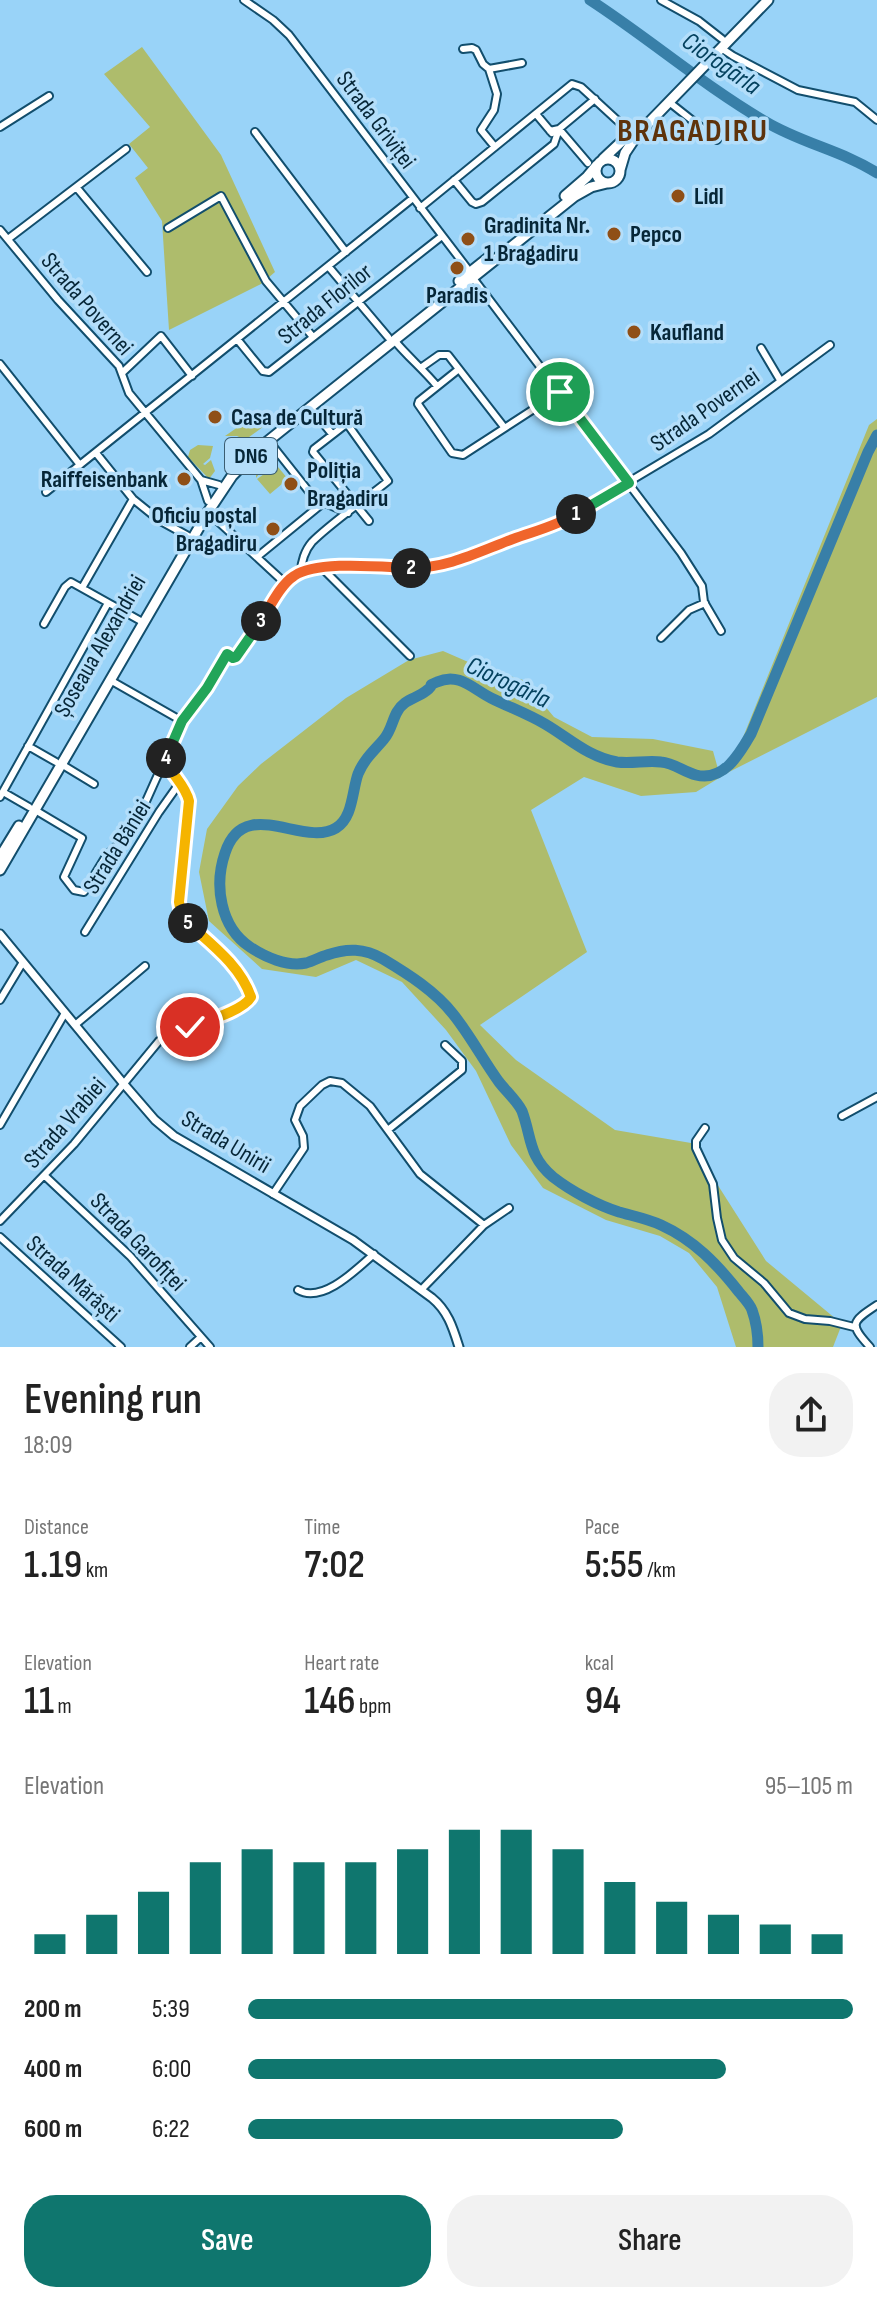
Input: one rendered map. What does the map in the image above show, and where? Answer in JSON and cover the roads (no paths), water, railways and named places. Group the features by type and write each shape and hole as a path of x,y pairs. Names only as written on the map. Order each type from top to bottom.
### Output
{"highway":[{"name":"Șoseaua Alexandriei","path":"717,48 760,0"},
{"name":"Șoseaua Alexandriei","path":"0,870 219,485 249,449 471,275 570,192 587,177 596,162 631,133 768,0"},
{"name":"Șoseaua Alexandriei","path":"471,275 575,196 617,179 625,153 676,90"},
{"path":"607,183 598,178 596,162 614,160 620,170"},
{"name":"Șoseaua Alexandriei","path":"59,763 188,536 232,476 268,440 391,339"},
{"name":"Șoseaua Alexandriei","path":"0,857 32,809"}],"main road":[{"name":"Strada Unirii","path":"0,934 123,1083 168,1131 374,1254 436,1302 446,1314 459,1347"}],"street":[{"name":"Strada Griviței","path":"244,0 289,35 629,483 696,576 704,592 705,603 721,631"},
{"path":"661,0 699,21 717,48 798,90 855,102 877,120"},
{"path":"463,49 476,50 496,86 498,101 481,130 495,147"},
{"path":"489,69 522,63"},
{"path":"420,208 572,84 581,87 631,133"},
{"path":"0,127 49,96"},
{"path":"550,131 559,129 595,99"},
{"path":"669,102 717,140"},
{"path":"536,114 557,138"},
{"path":"454,180 472,202 479,204 554,144 559,129"},
{"path":"559,129 596,162"},
{"path":"255,132 346,252"},
{"path":"8,239 126,149"},
{"path":"77,188 147,272"},
{"path":"168,228 221,196 266,281 313,337"},
{"name":"Strada Florilor","path":"46,492 413,198"},
{"name":"Strada Povernei","path":"0,230 123,372 129,393 201,480"},
{"name":"Strada Florilor","path":"237,339 261,370 266,372 442,236"},
{"path":"328,266 391,339 414,364 422,367 437,386"},
{"path":"123,372 161,336 192,376"},
{"name":"Strada Povernei","path":"287,583 301,572 321,567 426,568 445,565 556,525 719,427 830,345"},
{"name":"Strada Povernei","path":"761,348 780,380"},
{"path":"422,367 442,354 448,355 504,427"},
{"path":"0,364 80,465"},
{"path":"459,369 419,401 419,407 452,453 459,456 560,392"},
{"path":"310,407 332,434"},
{"path":"301,572 310,545 356,506 388,481 348,425 344,425 313,452 356,506 369,521"},
{"path":"268,440 314,498 348,513"},
{"path":"96,453 133,499 159,520 188,536"},
{"path":"201,480 219,485"},
{"path":"108,603 1,794 82,838 64,877 76,891 84,892 106,856 121,842 143,808 182,721 227,654 233,658 239,655 287,583 208,507 201,480"},
{"path":"82,588 133,499"},
{"path":"257,557 323,503"},
{"path":"321,567 410,656"},
{"path":"44,624 68,583 72,582 139,620"},
{"path":"661,638 689,610 705,603"},
{"path":"110,680 182,721"},
{"path":"28,746 94,784"},
{"path":"165,761 181,781"},
{"name":"Strada Băniei","path":"85,932 181,781"},
{"name":"Strada Vrabiei","path":"0,1221 74,1144 148,1052 166,1036 250,1000 249,991 238,972 181,913 179,902 190,811 189,797 181,781"},
{"path":"0,1000 23,962"},
{"path":"75,1025 145,966"},
{"path":"0,1125 65,1013"},
{"path":"389,1129 462,1070 462,1061 445,1045"},
{"path":"273,1194 304,1148 303,1136 295,1120 300,1106 325,1083 333,1081 347,1085 370,1106 420,1174 484,1225"},
{"path":"842,1116 877,1097"},
{"path":"705,1128 696,1141 696,1148 713,1184 719,1231 727,1250 764,1283 789,1313 856,1330 870,1347"},
{"name":"Strada Garofiței","path":"45,1176 130,1256 210,1347"},
{"path":"421,1290 484,1225 509,1208"},
{"name":"Strada Mărăști","path":"0,1237 116,1345"},
{"path":"298,1290 309,1294 323,1291 352,1274 374,1254"},
{"path":"856,1330 857,1319 877,1305"},
{"path":"190,1347 201,1337"}],"waterway":[{"name":"Ciorogârla","path":"590,0 766,122 877,173"},
{"name":"Ciorogârla","path":"758,1347 756,1323 750,1306 694,1245 661,1225 584,1197 545,1169 535,1154 520,1107 438,998 402,971 369,953 342,951 306,963 291,964 256,951 240,939 226,917 220,878 225,853 234,836 246,827 260,824 323,832 342,824 349,811 360,769 386,736 395,715 407,702 432,684 445,679 466,683 539,720 607,760 666,763 692,774 706,776 723,770 751,734 877,435"}],"place":[{"name":"Lidl","path":"678,196"},
{"name":"Pepco","path":"614,234"},
{"name":"Gradinita Nr. 1 Bragadiru","path":"468,239"},
{"name":"Paradis","path":"457,268"},
{"name":"Kaufland","path":"634,332"},
{"name":"Casa de Cultură","path":"215,417"},
{"name":"Raiffeisenbank","path":"184,479"},
{"name":"Poliția Bragadiru","path":"291,484"},
{"name":"Oficiu poștal Bragadiru","path":"273,529"}],"district":[{"name":"BRAGADIRU","path":"693,131"}]}
